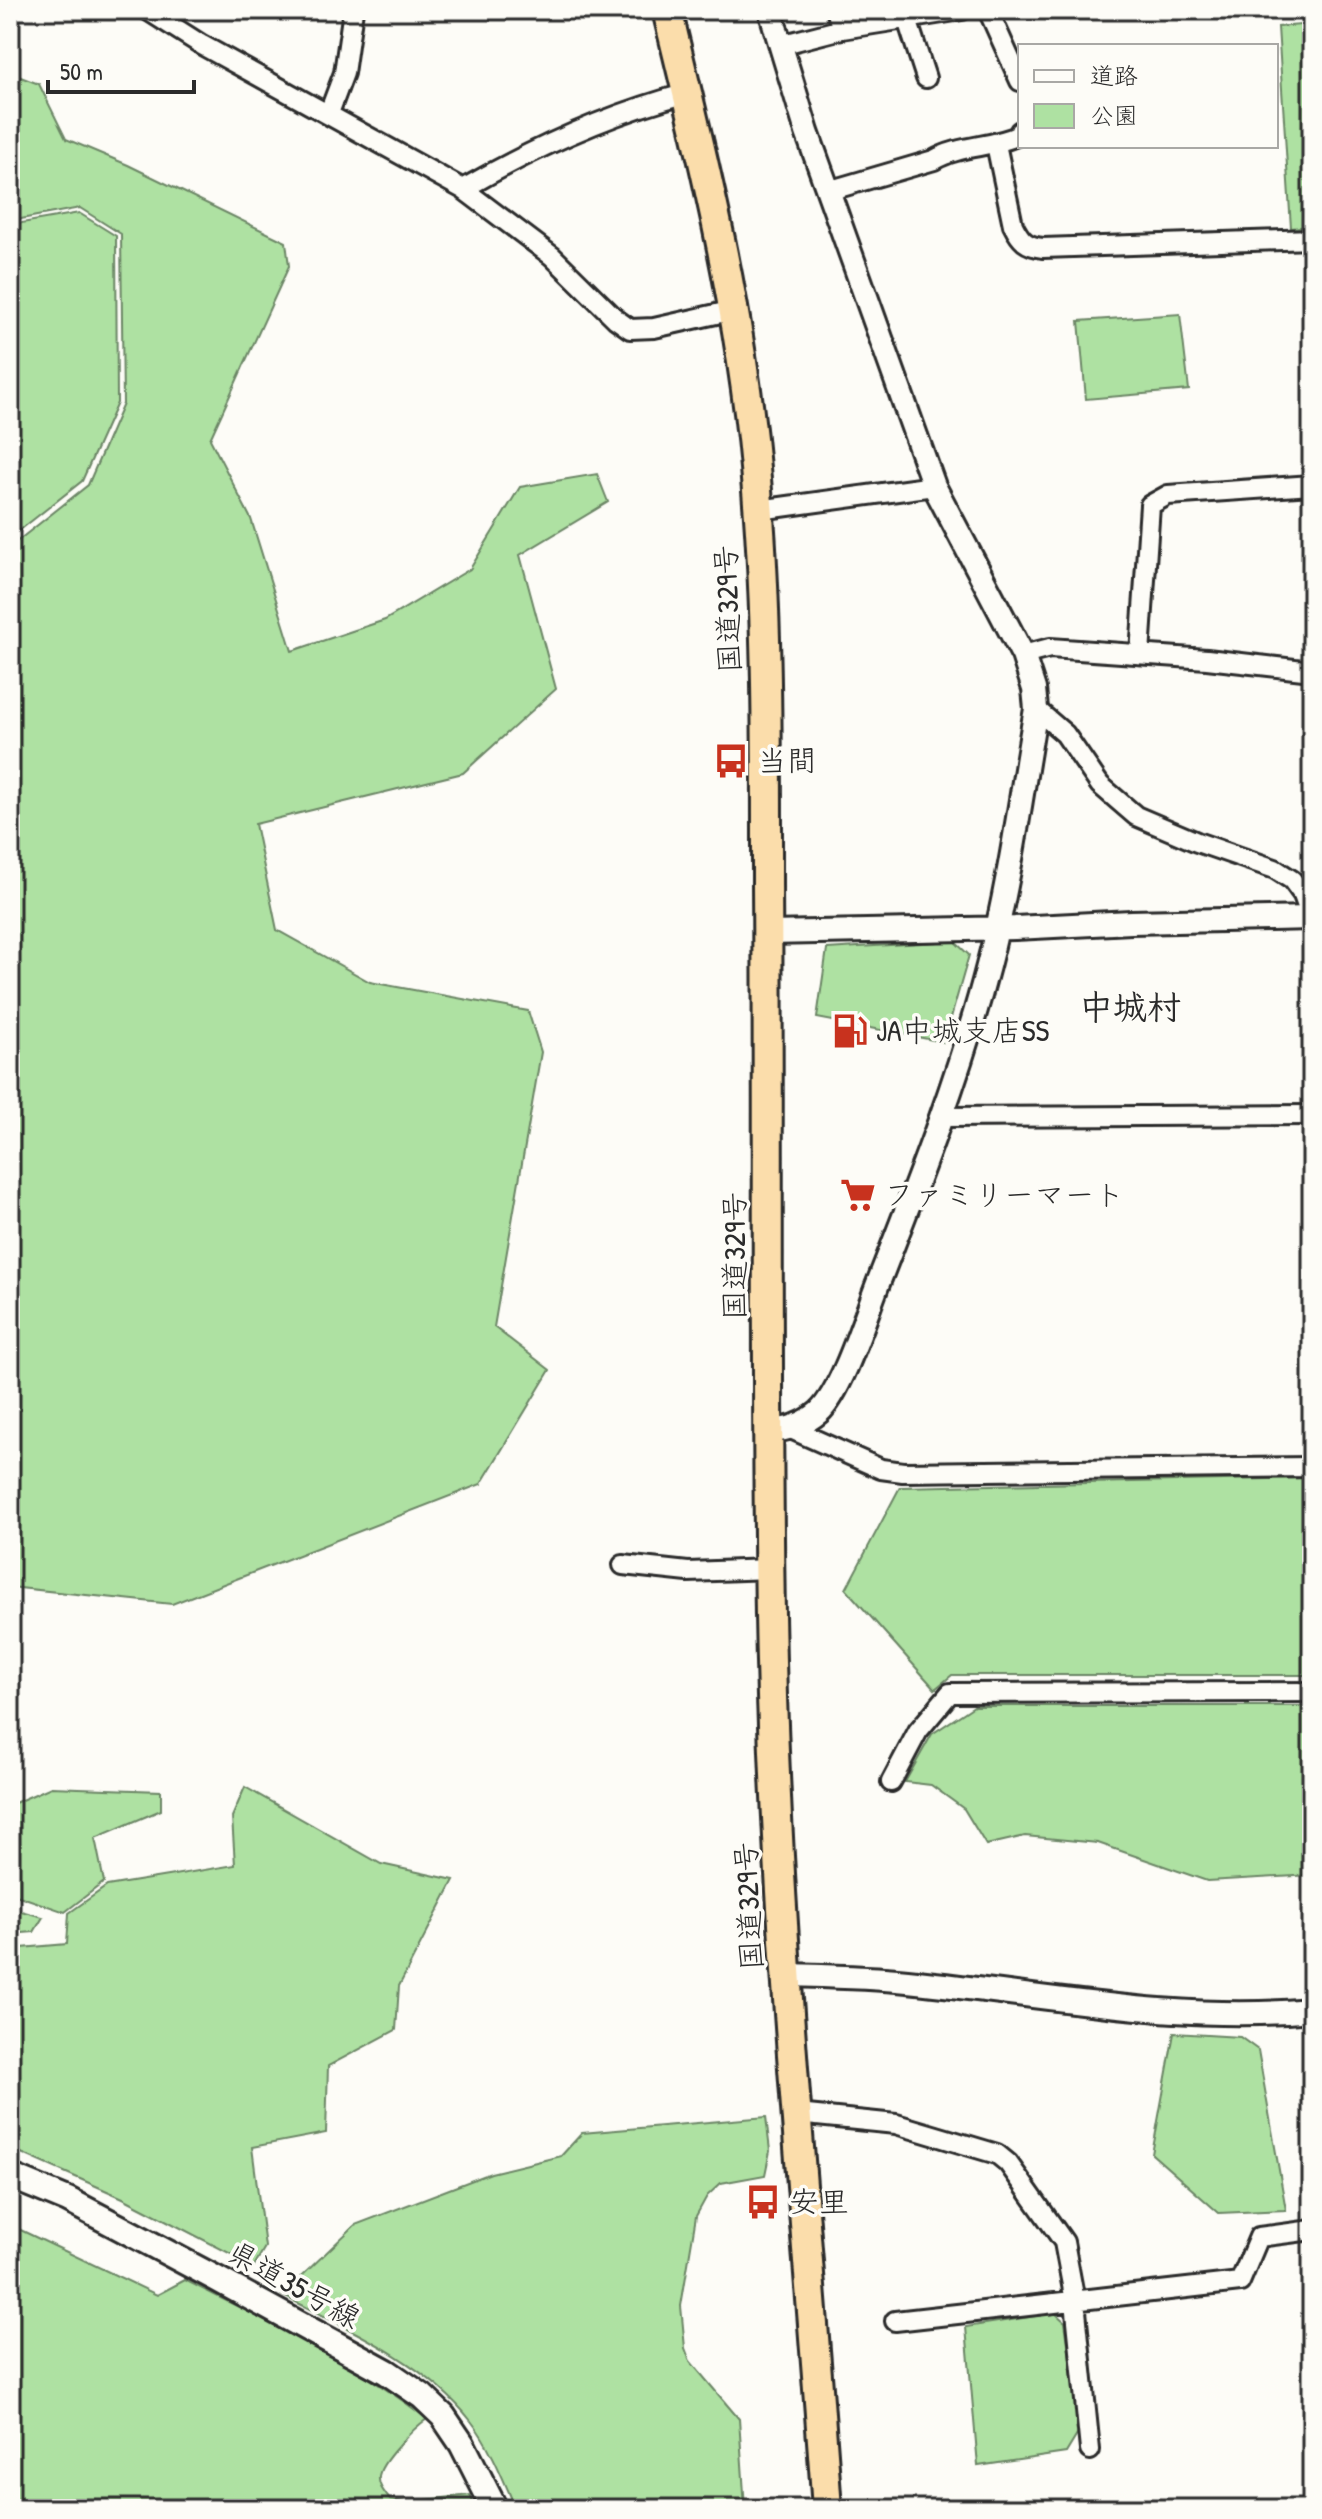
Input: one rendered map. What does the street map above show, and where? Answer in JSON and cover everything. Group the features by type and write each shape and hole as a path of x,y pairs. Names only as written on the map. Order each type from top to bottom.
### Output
{"highway":[{"name":"国道329号","path":"667,10 711,190 734,310 759,510 780,1430 770,1569 775,1777 827,2509"}],"main road":[{"name":"県道35号線","path":"10,2176 68,2200 204,2272 387,2372 422,2396 443,2416 462,2444 495,2509"}],"street":[{"path":"147,10 202,45 463,189 552,256 630,329 654,328 734,310"},
{"path":"329,113 344,73 353,10"},
{"path":"770,10 807,132 934,486 1023,655 1034,689 1036,709 1003,898 974,1020 942,1117 831,1397 818,1413 780,1430"},
{"path":"836,10 842,29"},
{"path":"780,45 905,15 962,10"},
{"path":"988,10 1018,77"},
{"path":"905,15 926,78"},
{"path":"463,189 591,124 688,93"},
{"path":"828,191 934,160 943,154 996,144 1018,135"},
{"path":"996,144 1013,225 1027,246 1312,239"},
{"path":"1140,654 1150,505 1168,495 1312,485"},
{"path":"759,510 934,486"},
{"path":"1023,655 1050,648 1207,659 1312,671"},
{"path":"768,933 1312,918 1303,895 1292,880 1275,869 1197,842 1136,816 1100,785 1065,734 1036,709"},
{"path":"942,1117 1312,1115"},
{"path":"780,1430 881,1469 903,1472 1312,1467"},
{"path":"623,1565 688,1572 770,1569"},
{"path":"891,1782 918,1731 950,1693 1312,1692"},
{"path":"787,1975 896,1980 1183,2013 1260,2015 1312,2010"},
{"path":"797,2114 896,2124 997,2154 1008,2163 1064,2242 1075,2301 1090,2450"},
{"path":"895,2321 1240,2282 1259,2237 1312,2230"}],"green space":[{"path":"1312,24 1312,226 1291,228 1278,27"},
{"path":"10,73 39,84 66,139 128,165 286,242 289,266 210,439 251,519 292,651 385,620 470,569 520,487 597,474 608,502 520,555 556,689 463,773 255,824 277,930 370,982 528,1011 541,1052 494,1327 550,1370 481,1484 172,1604 10,1587 10,547 88,485 123,404 121,234 80,208 10,221"},
{"path":"79,213 116,236 117,403 82,481 10,538 10,225"},
{"path":"1180,314 1189,390 1086,399 1079,321"},
{"path":"954,941 969,955 944,1042 817,1018 827,949"},
{"path":"1312,1478 1312,1675 952,1675 935,1689 846,1589 900,1487"},
{"path":"974,1706 1312,1706 1312,1875 1207,1881 1098,1843 1025,1836 986,1845 964,1809 931,1785 905,1782 932,1734"},
{"path":"51,1787 161,1791 161,1810 95,1838 104,1882 65,1912 10,1893 10,1805"},
{"path":"245,1787 381,1864 454,1880 399,1986 396,2030 328,2066 326,2133 252,2147 265,2247 254,2266 123,2198 10,2148 10,1949 67,1944 69,1913 107,1886 235,1865 232,1817"},
{"path":"10,1908 43,1917 34,1932 10,1934"},
{"path":"1174,2033 1240,2037 1258,2050 1286,2210 1219,2213 1152,2154"},
{"path":"766,2117 770,2151 765,2175 721,2183 707,2196 696,2216 681,2306 685,2348 690,2361 739,2419 745,2509 516,2509 484,2441 453,2400 432,2381 384,2348 282,2295 355,2225 491,2173 561,2156 582,2133"},
{"path":"10,2225 157,2295 185,2280 370,2379 427,2419 398,2446 381,2471 380,2483 390,2500 407,2502 470,2495 476,2509 10,2509"},
{"path":"1055,2313 1065,2322 1080,2430 1066,2453 978,2466 966,2327"}],"place":[{"name":"当間","path":"731,761"},
{"name":"JA中城支店SS","path":"850,1031"},
{"name":"ファミリーマート","path":"858,1195"},
{"name":"安里","path":"763,2202"}],"district":[{"name":"中城村","path":"1130,1007"}]}
